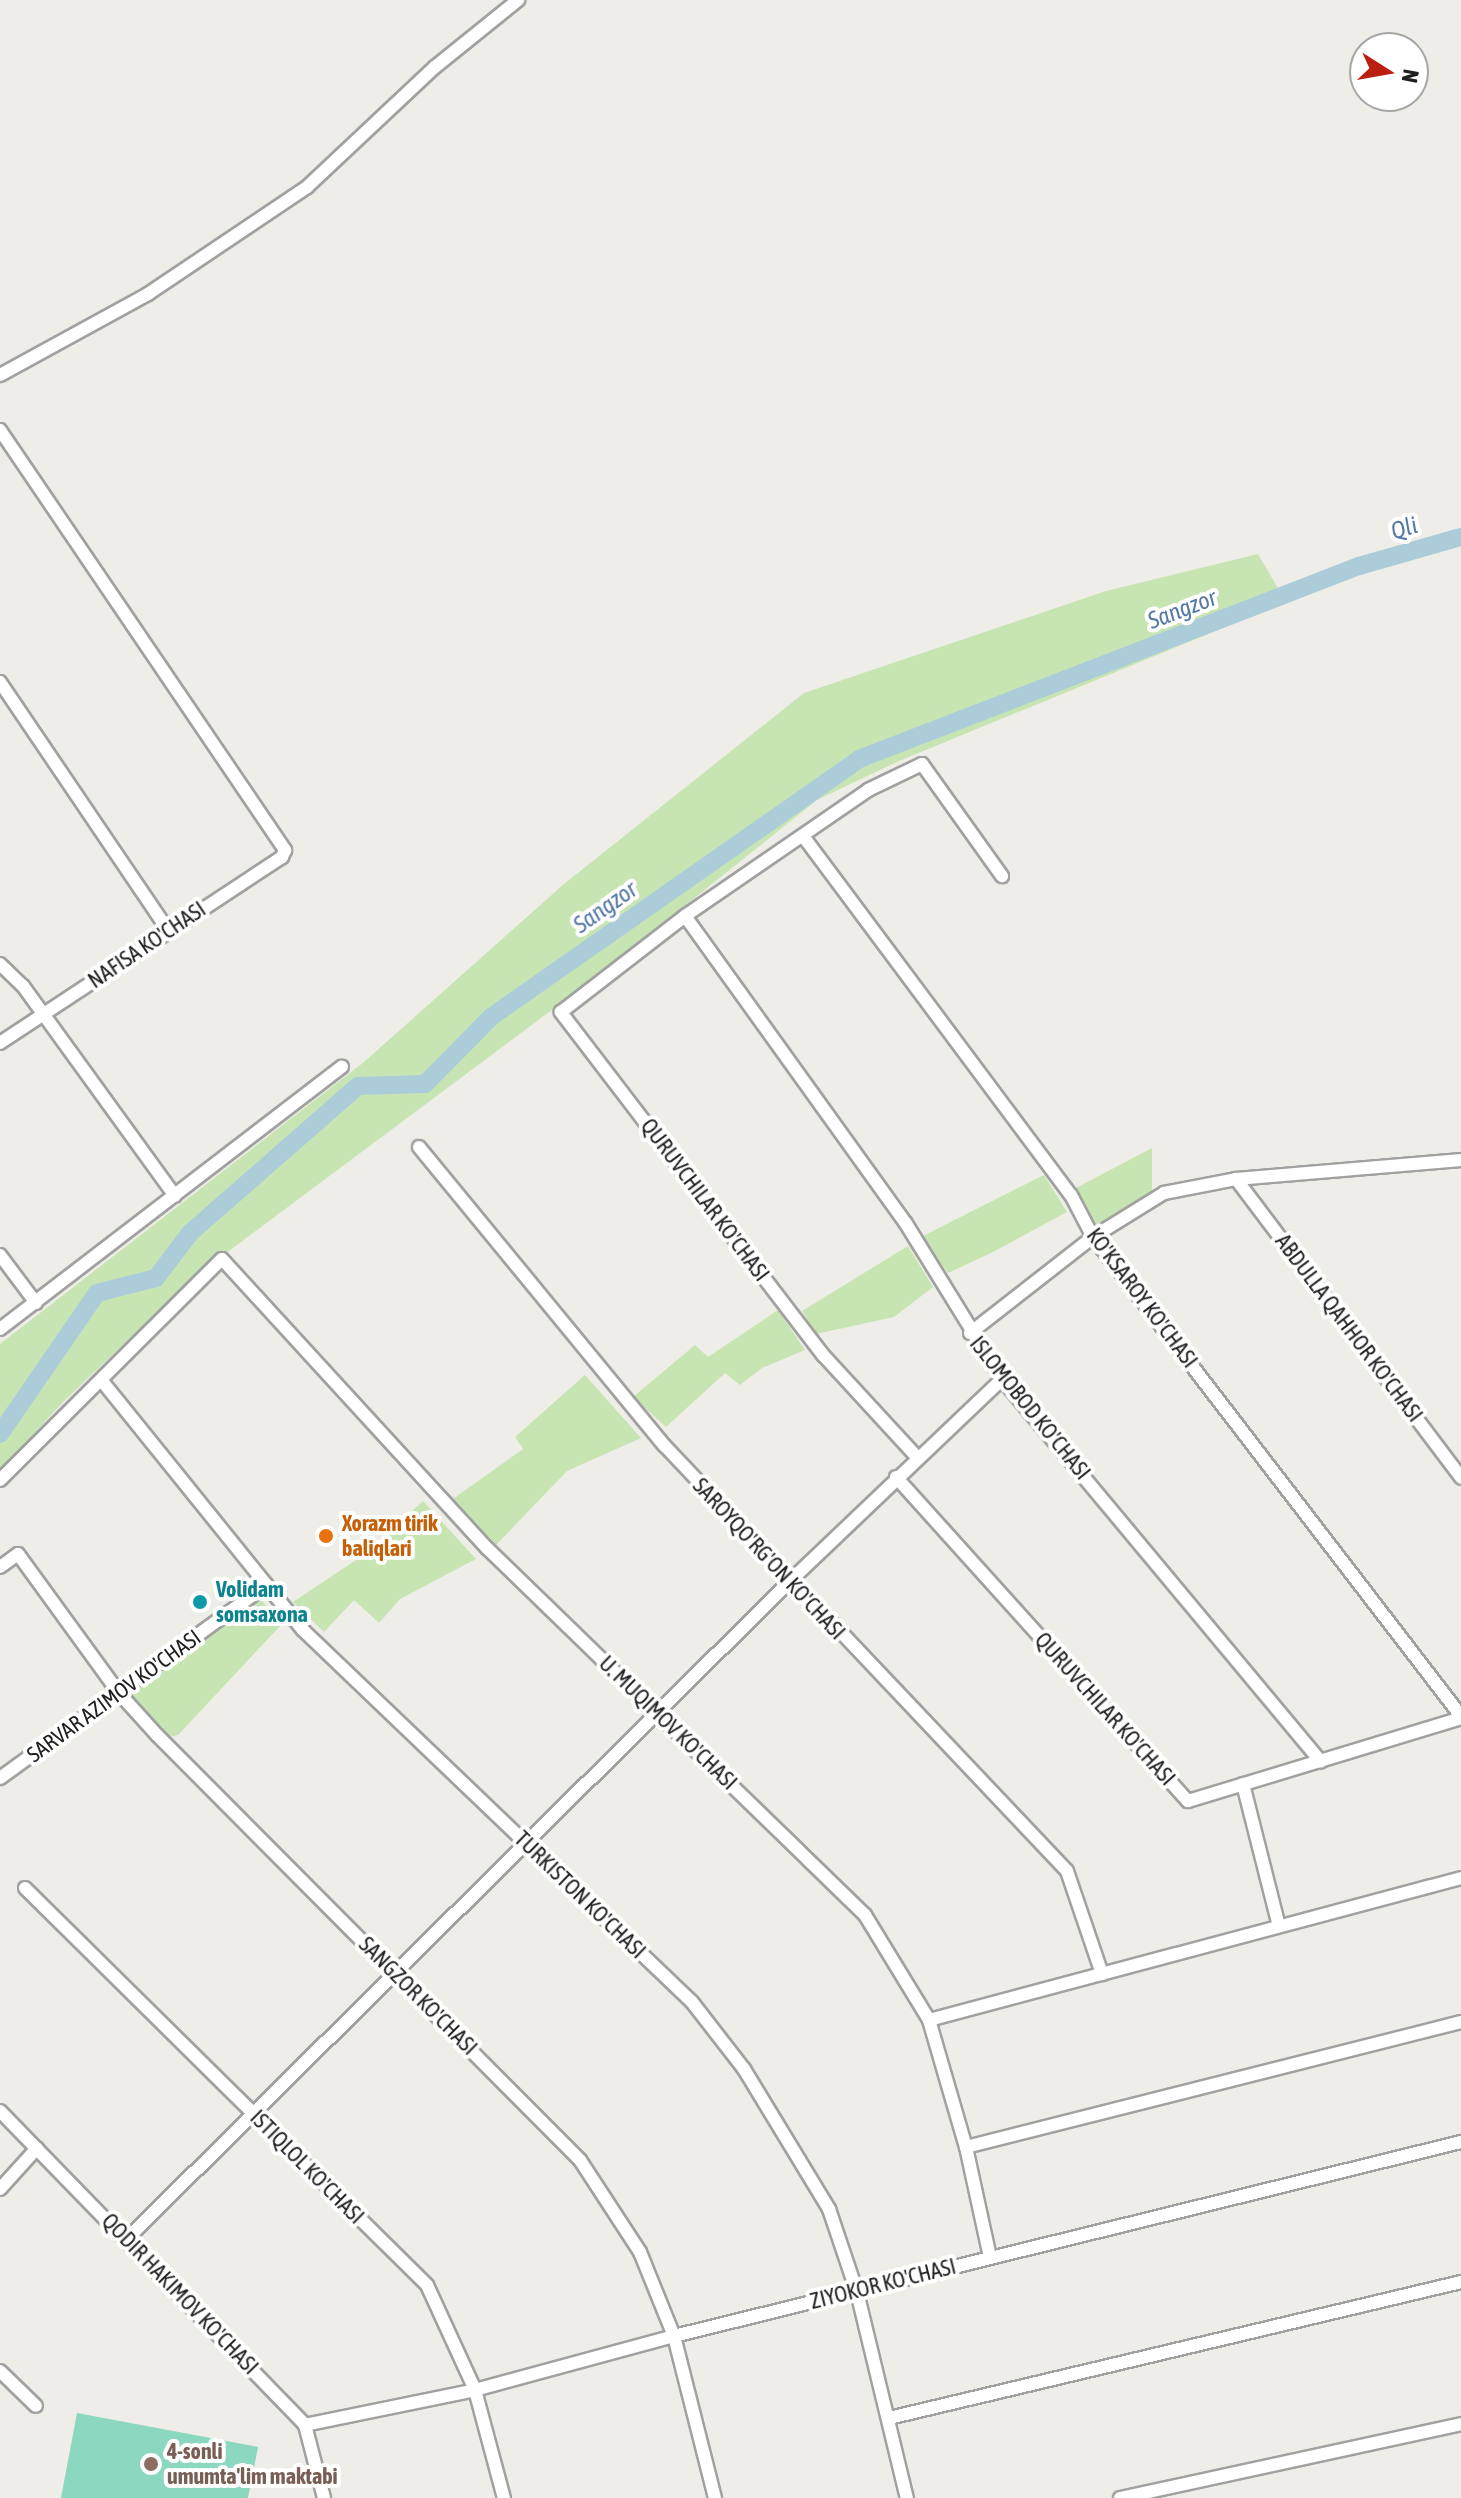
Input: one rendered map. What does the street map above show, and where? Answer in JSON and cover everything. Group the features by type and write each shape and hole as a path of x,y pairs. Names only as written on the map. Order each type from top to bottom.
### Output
{"street":[{"path":"0,375 148,294 307,187 435,67 518,0"},
{"name":"NAFISA KO'CHASI","path":"0,430 281,844 282,857 167,929 0,1043"},
{"path":"0,682 167,929"},
{"path":"685,916 868,790 922,764 1002,876"},
{"name":"KO'KSAROY KO'CHASI","path":"803,836 1071,1195 1093,1237 1461,1717"},
{"name":"QURUVCHILAR KO'CHASI","path":"685,916 561,1012 823,1355 916,1456"},
{"name":"ISLOMOBOD KO'CHASI","path":"685,916 905,1222 970,1333 1002,1379 1321,1762"},
{"path":"0,964 175,1196"},
{"path":"0,1329 342,1067"},
{"name":"SAROYQO'RG'ON KO'CHASI","path":"419,1147 664,1445 789,1582 1067,1871 1102,1974"},
{"path":"970,1333 1093,1237 1164,1193 1236,1179 1460,1161"},
{"name":"ABDULLA QAHHOR KO'CHASI","path":"1236,1179 1461,1478"},
{"path":"0,1255 36,1303"},
{"name":"U. MUQIMOV KO'CHASI","path":"102,1381 222,1259 487,1548 865,1915 929,2020 966,2147 990,2257"},
{"path":"127,2239 397,1975 916,1456 1002,1379"},
{"path":"0,1480 102,1381"},
{"name":"TURKISTON KO'CHASI","path":"102,1381 303,1630 692,2002 744,2069 829,2209 857,2292 907,2498"},
{"name":"QURUVCHILAR KO'CHASI","path":"896,1477 1188,1801 1461,1717"},
{"name":"SANGZOR KO'CHASI","path":"0,1567 18,1554 119,1693 580,2160 640,2252 674,2336 715,2498"},
{"name":"SARVAR AZIMOV KO'CHASI","path":"0,1778 267,1585"},
{"path":"1243,1784 1279,1926"},
{"path":"929,2020 1461,1878"},
{"name":"ISTIQLOL KO'CHASI","path":"25,1888 427,2285 475,2390 504,2498"},
{"path":"966,2147 1461,2022"},
{"name":"QODIR HAKIMOV KO'CHASI","path":"0,2111 305,2425 324,2498"},
{"name":"ZIYOKOR KO'CHASI","path":"305,2425 475,2390 674,2336 1461,2142"},
{"path":"0,2189 37,2148"},
{"path":"889,2418 1461,2282"},
{"path":"0,2371 36,2406"},
{"path":"1120,2498 1461,2424"}],"green space":[{"path":"1258,554 1286,602 899,761 817,800 592,980 194,1277 62,1403 0,1471 0,1344 364,1062 564,884 804,693 1106,591"},
{"path":"1152,1148 1152,1197 1096,1230 1076,1188"},
{"path":"1044,1175 1067,1212 991,1253 948,1273 921,1237"},
{"path":"908,1246 933,1287 894,1317 816,1334 802,1311"},
{"path":"778,1310 805,1350 762,1368 740,1385 725,1373 666,1427 633,1397 695,1345 708,1357"},
{"path":"585,1375 641,1438 567,1471 496,1545 450,1501 523,1449 515,1437"},
{"path":"423,1501 476,1559 400,1599 379,1623 354,1600 324,1632 293,1602 365,1554"},
{"path":"260,1598 281,1625 178,1735 168,1737 129,1692"},
{"path":"77,2413 258,2447 248,2498 61,2498"}],"waterway":[{"name":"Sangzor","path":"0,1434 97,1293 156,1278 190,1233 358,1086 425,1084 491,1017 859,759 1359,566 1461,537"}],"place":[{"name":"Xorazm tirik baliqlari","path":"326,1536"},
{"name":"Volidam somsaxona","path":"200,1602"},
{"name":"4-sonli umumta'lim maktabi","path":"151,2464"}],"water label":[{"name":"Qli","path":"1404,528"}]}
